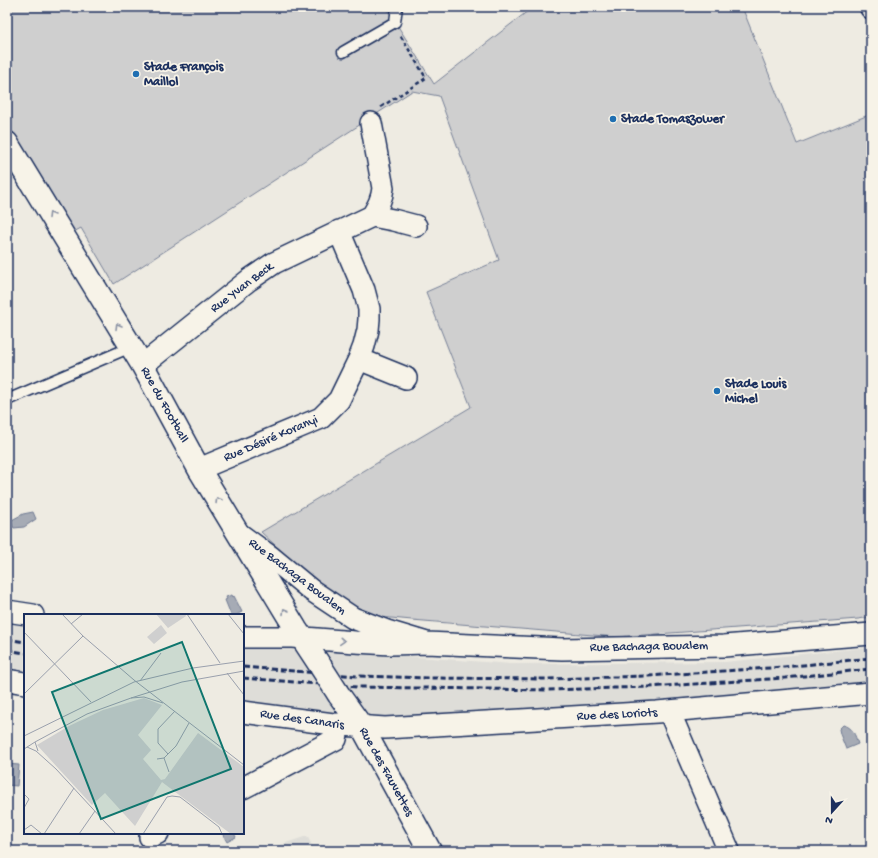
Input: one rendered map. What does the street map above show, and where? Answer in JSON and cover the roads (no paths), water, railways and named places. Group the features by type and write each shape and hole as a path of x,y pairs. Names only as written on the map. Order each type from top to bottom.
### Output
{"street":[{"path":"371,123 383,188 380,203 372,216 416,226"},
{"name":"Rue du Football","path":"7,143 143,366 199,469 321,667"},
{"name":"Rue Yvan Beck","path":"143,366 249,280 274,263 372,216"},
{"name":"Rue Désiré Koranyi","path":"199,469 321,418 339,400 364,346 368,330 369,309 364,290 339,232"},
{"path":"359,359 406,378"},
{"name":"Rue Bachaga Boualem","path":"238,532 311,590 353,618 387,631 427,642"},
{"path":"7,611 26,614"},
{"name":"Rue Bachaga Boualem","path":"244,637 292,637 303,639 391,644 427,642 562,649 724,646 871,634"},
{"name":"Rue des Fauvettes","path":"321,667 362,727 430,851"},
{"path":"7,680 24,683"},
{"name":"Rue des Loriots","path":"362,727 392,728 669,711 871,693"},
{"path":"669,711 729,851"},
{"name":"Rue des Canaris","path":"244,712 362,727"},
{"path":"244,787 336,739 339,724"}],"lane":[{"path":"343,52 395,22 397,7"},
{"path":"7,400 131,347"}],"railway":[{"path":"7,639 24,642"},
{"path":"7,650 24,653"},
{"path":"244,667 358,676 548,679 648,676 784,667 871,658"},
{"path":"244,678 358,687 548,690 649,687 785,678 871,669"}],"place":[{"name":"Stade François Maillol","path":"136,74"},
{"name":"Stade Tomaszower","path":"613,119"},
{"name":"Stade Louis Michel","path":"717,391"}]}
